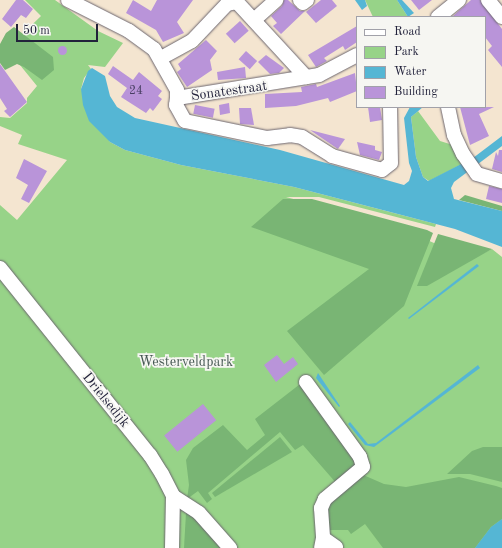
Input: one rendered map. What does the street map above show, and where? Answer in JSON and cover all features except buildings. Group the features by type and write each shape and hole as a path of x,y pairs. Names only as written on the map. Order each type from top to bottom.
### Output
{"street":[{"name":"Sonatestraat","path":"68,0 129,31 149,45 161,58 177,90 177,98 319,75 356,56"},
{"path":"254,20 276,0"},
{"path":"300,0 303,3 307,0"},
{"path":"439,16 460,0"},
{"path":"488,0 502,17"},
{"path":"161,58 192,41 227,4 236,1 306,77"},
{"path":"177,98 178,111 185,121 267,138 290,135 302,137 332,156 382,170 391,163 390,108"},
{"path":"448,108 454,135 477,174 502,181"},
{"name":"Drielsedijk","path":"0,268 150,455 173,496"},
{"path":"306,382 356,451 363,467 325,499 321,508 322,543 336,547"},
{"path":"172,548 173,496"},
{"path":"173,496 199,513 230,548"}],"green space":[{"name":"Westerveldpark","path":"25,0 55,0 98,31 123,43 105,67 88,65 91,69 84,78 81,89 110,142 125,150 181,165 294,187 436,224 435,227 319,197 286,197 397,227 471,259 492,249 502,257 502,548 0,548 0,205 17,220 67,160 18,144 22,135 0,126 0,117 10,118 27,103 27,98 37,86 7,49 41,16"},
{"path":"365,0 397,0 407,16 373,16"},
{"path":"14,27 53,57 54,70 42,80 24,67 17,64 5,70 0,63 0,44 6,33"},
{"path":"418,111 440,141 453,145 466,162 429,181 423,177 416,157 411,117"},
{"path":"465,195 502,206 502,211 459,200"},
{"path":"283,199 312,199 427,230 433,233 404,306 324,375 287,331 369,269 251,227"},
{"path":"438,234 492,249 427,286 417,286"},
{"path":"304,381 359,462 337,484 303,445 295,450 280,432 208,493 212,499 207,503 198,491 187,499 189,485 186,460 193,448 223,425 247,450 265,435 255,419"},
{"path":"280,437 292,452 215,497 212,493"},
{"path":"483,447 502,447 502,482 470,474 447,474 472,451"},
{"path":"361,474 384,484 406,487 459,477 496,486 502,488 502,519 491,527 475,548 383,548 365,524 351,534 348,530 326,530 327,499"},
{"path":"186,513 204,521 226,548 184,548"}],"water":[{"path":"355,0 365,0 367,6 362,10"},
{"path":"397,0 402,0 414,13 407,16"},
{"path":"92,68 105,76 110,96 117,107 135,118 280,150 404,185 409,181 412,171 409,163 404,118 409,108 422,108 411,117 416,157 423,177 428,181 473,158 502,136 502,146 454,182 451,188 454,199 502,211 502,247 455,229 294,187 181,165 125,150 110,142 89,121 83,105 81,89 88,71"},
{"path":"477,264 479,266 409,319 408,318"},
{"path":"478,365 480,368 374,447 365,445 348,424 350,422 368,444 376,443"},
{"path":"318,373 340,406 339,407 316,378"},
{"path":"502,519 502,548 475,548 491,527"}]}
